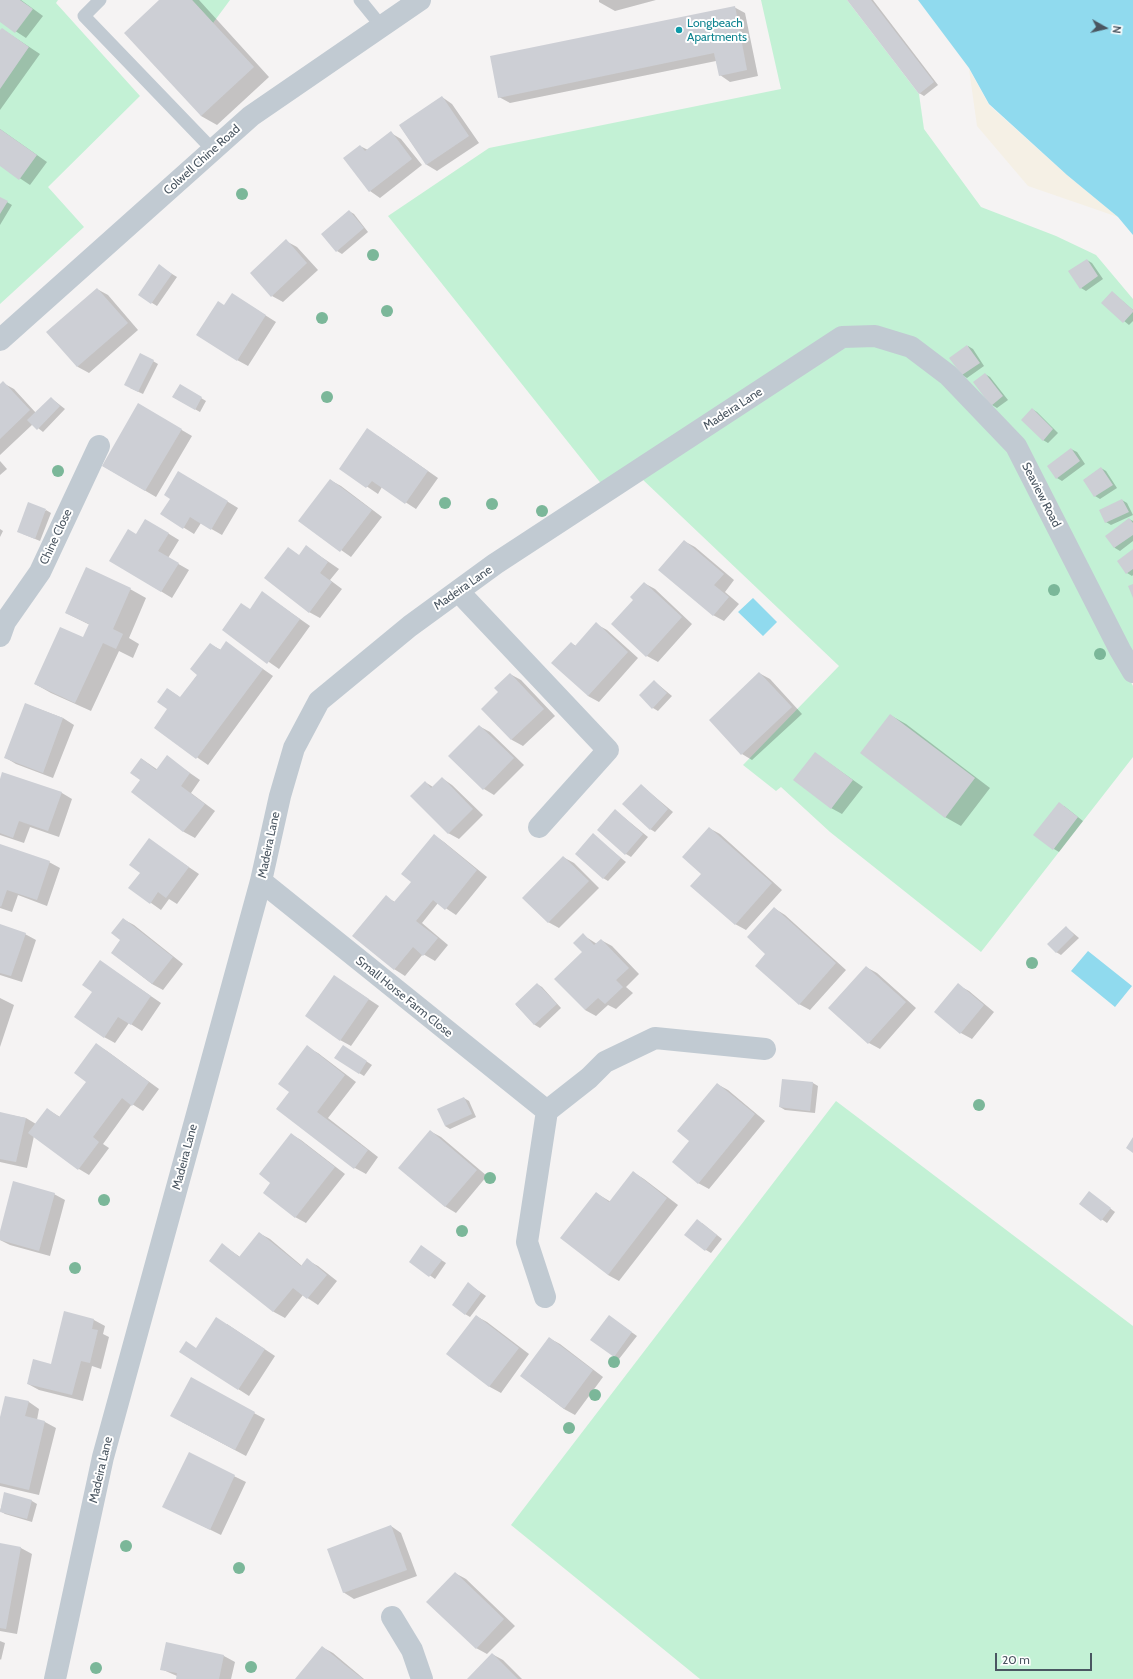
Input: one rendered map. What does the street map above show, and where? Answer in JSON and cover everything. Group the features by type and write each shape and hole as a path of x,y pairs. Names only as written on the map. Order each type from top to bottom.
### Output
{"street":[{"name":"Colwell Chine Road","path":"0,340 212,149 251,116 382,28 420,0"},
{"name":"Madeira Lane","path":"55,1679 103,1457 261,881 280,796 294,748 319,701 410,626 495,564 842,337 875,336 911,347"},
{"name":"Seaview Road","path":"911,347 948,374 1016,446 1120,650 1133,672"},
{"name":"Chine Close","path":"2,625 40,572 99,446"},
{"path":"458,591 608,750 539,827"},
{"name":"Small Horse Farm Close","path":"261,881 547,1111"},
{"path":"545,1297 527,1242 547,1111 589,1078 604,1062 655,1038 765,1049"},
{"path":"392,1617 412,1650 422,1679"}],"lane":[{"path":"100,0 84,16 212,149"},
{"path":"360,0 382,28"}],"green space":[{"path":"0,0 58,0 56,3 140,96 48,187 84,227 0,304"},
{"path":"192,0 230,0 213,23"},
{"path":"761,0 847,0 919,94 924,129 981,207 1056,236 1096,255 1133,299 1133,660 1061,519 951,371 841,330 603,486 388,216 489,148 781,89"},
{"path":"845,343 875,343 908,354 945,379 1011,448 1133,686 1133,757 981,952 830,832 781,787 776,791 743,765 839,666 641,478"},
{"path":"836,1101 1133,1326 1133,1679 700,1679 511,1525"}],"sand":[{"path":"969,69 989,105 1067,175 1118,217 1028,186 977,126"}],"water":[{"path":"918,0 1133,0 1133,235 1118,217 1067,175 989,104 969,68"},
{"path":"753,598 777,622 763,636 738,612"},
{"path":"1088,951 1132,986 1115,1007 1071,971"}],"building":[{"path":"0,0 20,0 33,9 15,33 0,22"},
{"path":"159,0 192,0 254,67 201,116 124,33"},
{"path":"847,0 871,0 934,82 919,94"},
{"name":"Longbeach Apartments","path":"735,6 747,70 719,76 714,53 498,98 490,56"},
{"path":"2,28 29,47 0,89 0,30"},
{"path":"442,96 469,136 426,165 399,125"},
{"path":"0,129 37,155 19,180 0,166"},
{"path":"391,131 412,159 369,192 343,158 360,145 365,151"},
{"path":"0,197 8,201 0,214"},
{"path":"349,210 364,228 336,252 321,234"},
{"path":"286,239 307,263 271,297 250,273"},
{"path":"1087,259 1098,276 1080,289 1068,271"},
{"path":"159,264 172,274 151,304 138,295"},
{"path":"97,288 128,323 77,367 46,332"},
{"path":"1112,291 1133,310 1133,312 1123,323 1101,303"},
{"path":"232,293 266,315 237,361 196,335 218,301 224,305"},
{"path":"967,345 980,363 962,375 949,358"},
{"path":"140,353 154,360 138,392 124,385"},
{"path":"985,373 1003,396 991,406 973,382"},
{"path":"3,381 30,410 0,439 0,384"},
{"path":"180,384 202,397 195,410 172,397"},
{"path":"51,397 60,406 37,430 27,420"},
{"path":"138,403 182,429 145,491 102,466"},
{"path":"1032,408 1053,429 1043,441 1021,420"},
{"path":"367,428 428,471 405,504 372,481 366,488 339,469"},
{"path":"1071,448 1080,461 1056,479 1047,466"},
{"path":"1101,467 1113,485 1094,497 1083,480"},
{"path":"178,471 228,501 211,530 190,517 183,529 160,514 170,499 164,495"},
{"path":"330,479 372,510 340,552 298,521"},
{"path":"1122,499 1129,512 1105,523 1099,510"},
{"path":"28,502 46,509 35,539 17,532"},
{"path":"1129,518 1133,523 1133,535 1114,548 1105,536"},
{"path":"145,519 169,533 158,551 179,563 161,592 109,561 128,529 136,534"},
{"path":"684,540 724,574 714,585 729,597 713,616 658,570"},
{"path":"306,545 328,562 320,573 332,582 309,613 264,578 288,547 299,555"},
{"path":"1133,549 1133,569 1126,574 1117,561"},
{"path":"86,567 131,588 113,629 123,634 116,649 103,643 75,703 34,684 60,627 83,637 89,624 65,613"},
{"path":"644,582 682,617 646,657 611,624 633,600 630,597"},
{"path":"1133,584 1133,598 1128,586"},
{"path":"262,591 300,619 267,664 222,630 241,603 250,609"},
{"path":"596,622 628,652 588,696 551,663 571,642 575,646"},
{"path":"226,641 263,669 196,759 154,728 167,709 157,702 167,688 180,697 197,675 190,669 210,643 220,650"},
{"path":"759,672 792,707 741,755 709,720"},
{"path":"510,673 544,709 511,740 481,709 498,692 494,688"},
{"path":"654,680 667,693 652,709 639,695"},
{"path":"25,703 63,718 43,773 4,758"},
{"path":"890,714 975,778 945,818 860,753"},
{"path":"479,725 514,758 483,790 448,756"},
{"path":"815,752 853,780 831,809 793,780"},
{"path":"167,755 190,773 181,786 205,804 183,832 131,792 140,780 130,773 141,758 156,770"},
{"path":"2,772 62,792 48,831 19,821 13,838 0,833 0,779"},
{"path":"442,777 473,809 448,834 410,796 425,781 431,788"},
{"path":"641,784 668,809 650,830 622,804"},
{"path":"1059,802 1078,817 1053,850 1033,835"},
{"path":"615,809 643,834 625,855 597,830"},
{"path":"709,827 772,883 735,925 690,886 701,874 682,857"},
{"path":"593,833 621,858 603,879 575,854"},
{"path":"434,834 477,870 445,910 433,900 416,921 438,938 423,956 413,947 394,970 352,936 386,895 394,902 411,882 401,874"},
{"path":"149,838 189,867 166,898 158,892 150,904 128,888 140,873 129,865"},
{"path":"0,844 50,861 37,900 7,890 1,907 0,906"},
{"path":"563,856 589,881 548,923 522,898"},
{"path":"774,907 836,963 799,1005 755,966 765,954 747,937"},
{"path":"123,918 173,957 152,984 111,953 120,940 111,933"},
{"path":"0,924 26,933 11,976 0,973"},
{"path":"1066,926 1074,935 1056,953 1047,944"},
{"path":"583,933 594,945 601,939 629,968 616,980 623,987 605,1004 598,998 585,1010 554,979 582,952 573,943"},
{"path":"100,960 151,996 131,1025 118,1017 104,1038 74,1017 92,992 82,985"},
{"path":"866,966 906,1002 868,1044 828,1008"},
{"path":"334,975 369,999 340,1041 305,1016"},
{"path":"537,983 557,1004 534,1025 515,1004"},
{"path":"958,983 984,1005 960,1034 934,1012"},
{"path":"96,1043 149,1082 132,1106 122,1098 93,1137 99,1142 78,1170 28,1133 47,1108 59,1117 86,1082 74,1073"},
{"path":"307,1045 345,1075 317,1112 368,1150 354,1169 276,1109 289,1092 278,1084"},
{"path":"343,1045 367,1061 359,1074 334,1058"},
{"path":"782,1079 813,1082 810,1111 779,1107"},
{"path":"717,1083 755,1114 698,1184 672,1162 689,1141 677,1131"},
{"path":"464,1097 472,1114 445,1126 437,1109"},
{"path":"0,1112 26,1118 16,1162 0,1159"},
{"path":"430,1130 477,1170 445,1207 398,1168"},
{"path":"291,1133 335,1167 295,1218 263,1193 270,1183 259,1174"},
{"path":"1133,1137 1133,1153 1126,1148"},
{"path":"633,1171 667,1198 608,1275 560,1238 596,1192 609,1202"},
{"path":"13,1181 55,1193 39,1251 0,1240 0,1231"},
{"path":"1089,1191 1111,1208 1101,1221 1079,1204"},
{"path":"697,1219 717,1235 705,1251 684,1235"},
{"path":"259,1232 301,1266 307,1258 327,1275 307,1299 293,1288 273,1312 209,1261 222,1243 239,1257"},
{"path":"421,1245 442,1260 429,1277 409,1262"},
{"path":"468,1282 481,1293 465,1315 452,1305"},
{"path":"64,1311 94,1319 92,1329 98,1330 90,1363 81,1361 72,1395 27,1384 33,1359 51,1364"},
{"path":"476,1315 519,1348 489,1387 446,1354"},
{"path":"609,1315 632,1332 614,1357 590,1340"},
{"path":"216,1317 265,1349 238,1390 179,1352 186,1341 196,1348"},
{"path":"549,1337 593,1370 564,1409 520,1376"},
{"path":"191,1377 255,1412 235,1450 170,1416"},
{"path":"5,1396 29,1401 25,1416 45,1421 29,1490 0,1483 0,1417"},
{"path":"189,1452 235,1475 210,1530 162,1507"},
{"path":"4,1492 32,1500 27,1519 0,1512"},
{"path":"391,1525 407,1570 343,1593 327,1549"},
{"path":"0,1543 21,1547 6,1629 0,1628"},
{"path":"455,1572 504,1619 476,1649 426,1602"},
{"path":"166,1642 224,1655 219,1679 176,1679 177,1673 160,1670"},
{"path":"322,1646 345,1665 363,1679 295,1679"},
{"path":"492,1653 518,1679 467,1679"}],"place":[{"name":"Longbeach Apartments","path":"679,30"}]}
